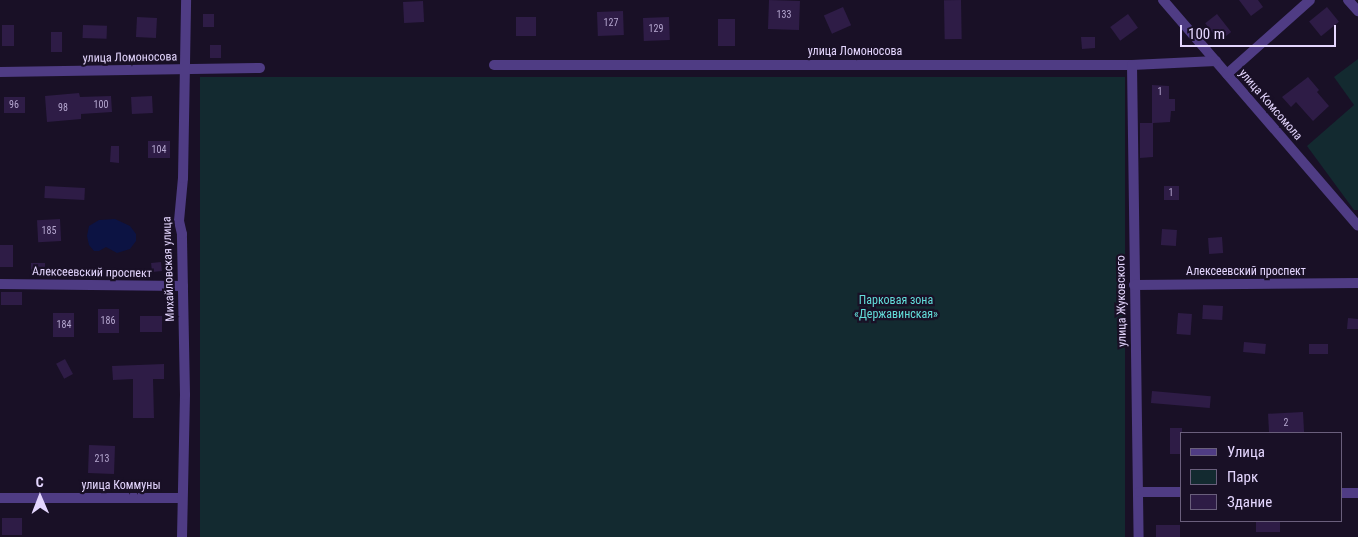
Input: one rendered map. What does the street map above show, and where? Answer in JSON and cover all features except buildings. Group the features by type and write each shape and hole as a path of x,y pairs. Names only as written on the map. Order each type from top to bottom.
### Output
{"street":[{"name":"Михайловская улица","path":"182,537 185,395 183,286 179,221 186,0"},
{"name":"улица Комсомола","path":"1163,0 1358,226"},
{"path":"1228,74 1310,0"},
{"path":"1348,0 1358,11"},
{"name":"улица Ломоносова","path":"494,65 1132,65 1216,61"},
{"name":"улица Жуковского","path":"1132,65 1139,537"},
{"name":"улица Ломоносова","path":"0,72 260,68"},
{"name":"Алексеевский проспект","path":"1134,285 1358,283"},
{"name":"Алексеевский проспект","path":"0,284 183,286"},
{"path":"1139,492 1180,492"},
{"path":"1343,493 1358,493"},
{"name":"улица Коммуны","path":"0,498 182,498"}],"green space":[{"path":"1358,59 1358,210 1354,210 1307,146 1354,105 1334,77"},
{"name":"Парковая зона «Державинская»","path":"200,77 1125,77 1125,537 200,537"}],"shaded area":[{"path":"115,219 130,226 136,234 136,241 130,249 117,253 106,247 99,251 94,251 89,245 87,236 89,226 99,220"}]}
